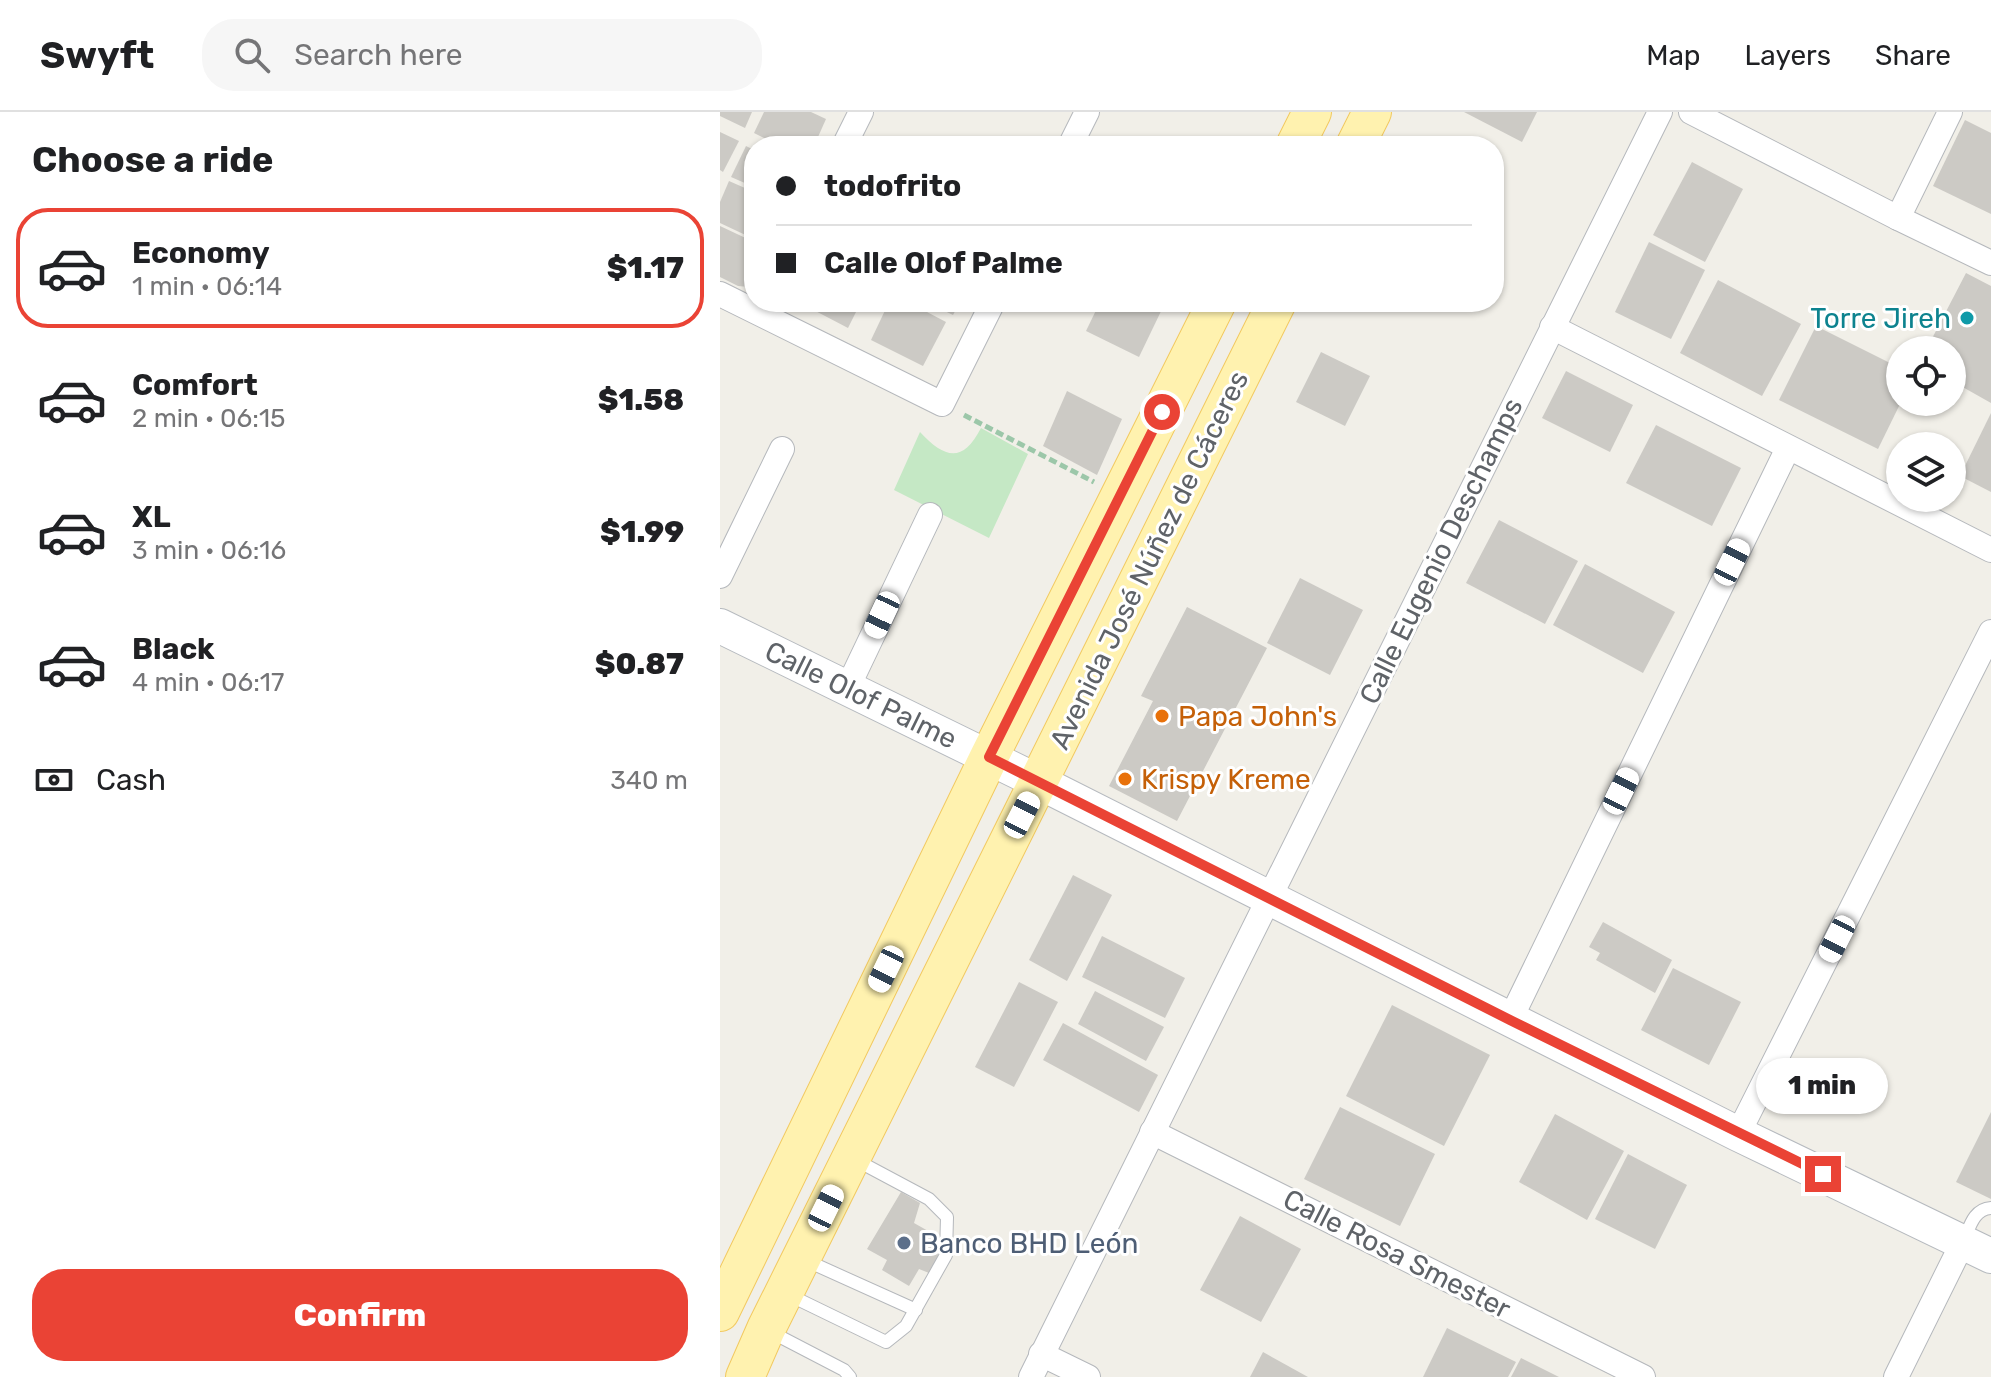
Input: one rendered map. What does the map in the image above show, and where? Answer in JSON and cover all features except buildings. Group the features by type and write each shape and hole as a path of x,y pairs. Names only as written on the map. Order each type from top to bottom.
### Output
{"main road":[{"path":"1300,136 1312,112"},
{"path":"1360,136 1372,112"},
{"name":"Avenida José Núñez de Cáceres","path":"720,1312 989,757 1212,312"},
{"name":"Avenida José Núñez de Cáceres","path":"745,1377 766,1329 1272,312"}],"street":[{"path":"849,136 861,112"},
{"path":"1075,136 1087,112"},
{"name":"Calle Eugenio Deschamps","path":"1031,1377 1660,112"},
{"path":"1691,112 1991,263"},
{"path":"1898,218 1950,112"},
{"path":"720,294 744,302"},
{"path":"771,312 942,404 988,312"},
{"path":"1552,327 1991,550"},
{"path":"1510,1020 1788,448"},
{"path":"720,576 782,449"},
{"path":"847,689 930,515"},
{"name":"Calle Olof Palme","path":"720,626 1269,896 1738,1134 1977,1249"},
{"path":"1738,1134 1991,632"},
{"name":"Calle Rosa Smester","path":"1152,1132 1643,1377"},
{"path":"1896,1377 1977,1249"},
{"path":"1041,1354 1088,1377"}],"lane":[{"path":"784,1293 886,1342 906,1326 946,1255 947,1217 929,1199 851,1158"},
{"path":"1977,1249 1976,1215 1991,1208"},
{"path":"802,1258 916,1310"},
{"path":"766,1329 844,1370 850,1377"}],"path":[{"path":"942,404 1120,495"}],"green space":[{"path":"981,428 1028,454 989,538 894,490 920,432 938,448 953,453 967,447"}],"place":[{"name":"Torre Jireh","path":"1967,318"},
{"name":"Papa John's","path":"1162,716"},
{"name":"Krispy Kreme","path":"1125,779"},
{"name":"Banco BHD León","path":"904,1243"}],"route":[{"path":"1162,412 989,757 1823,1174"}]}
